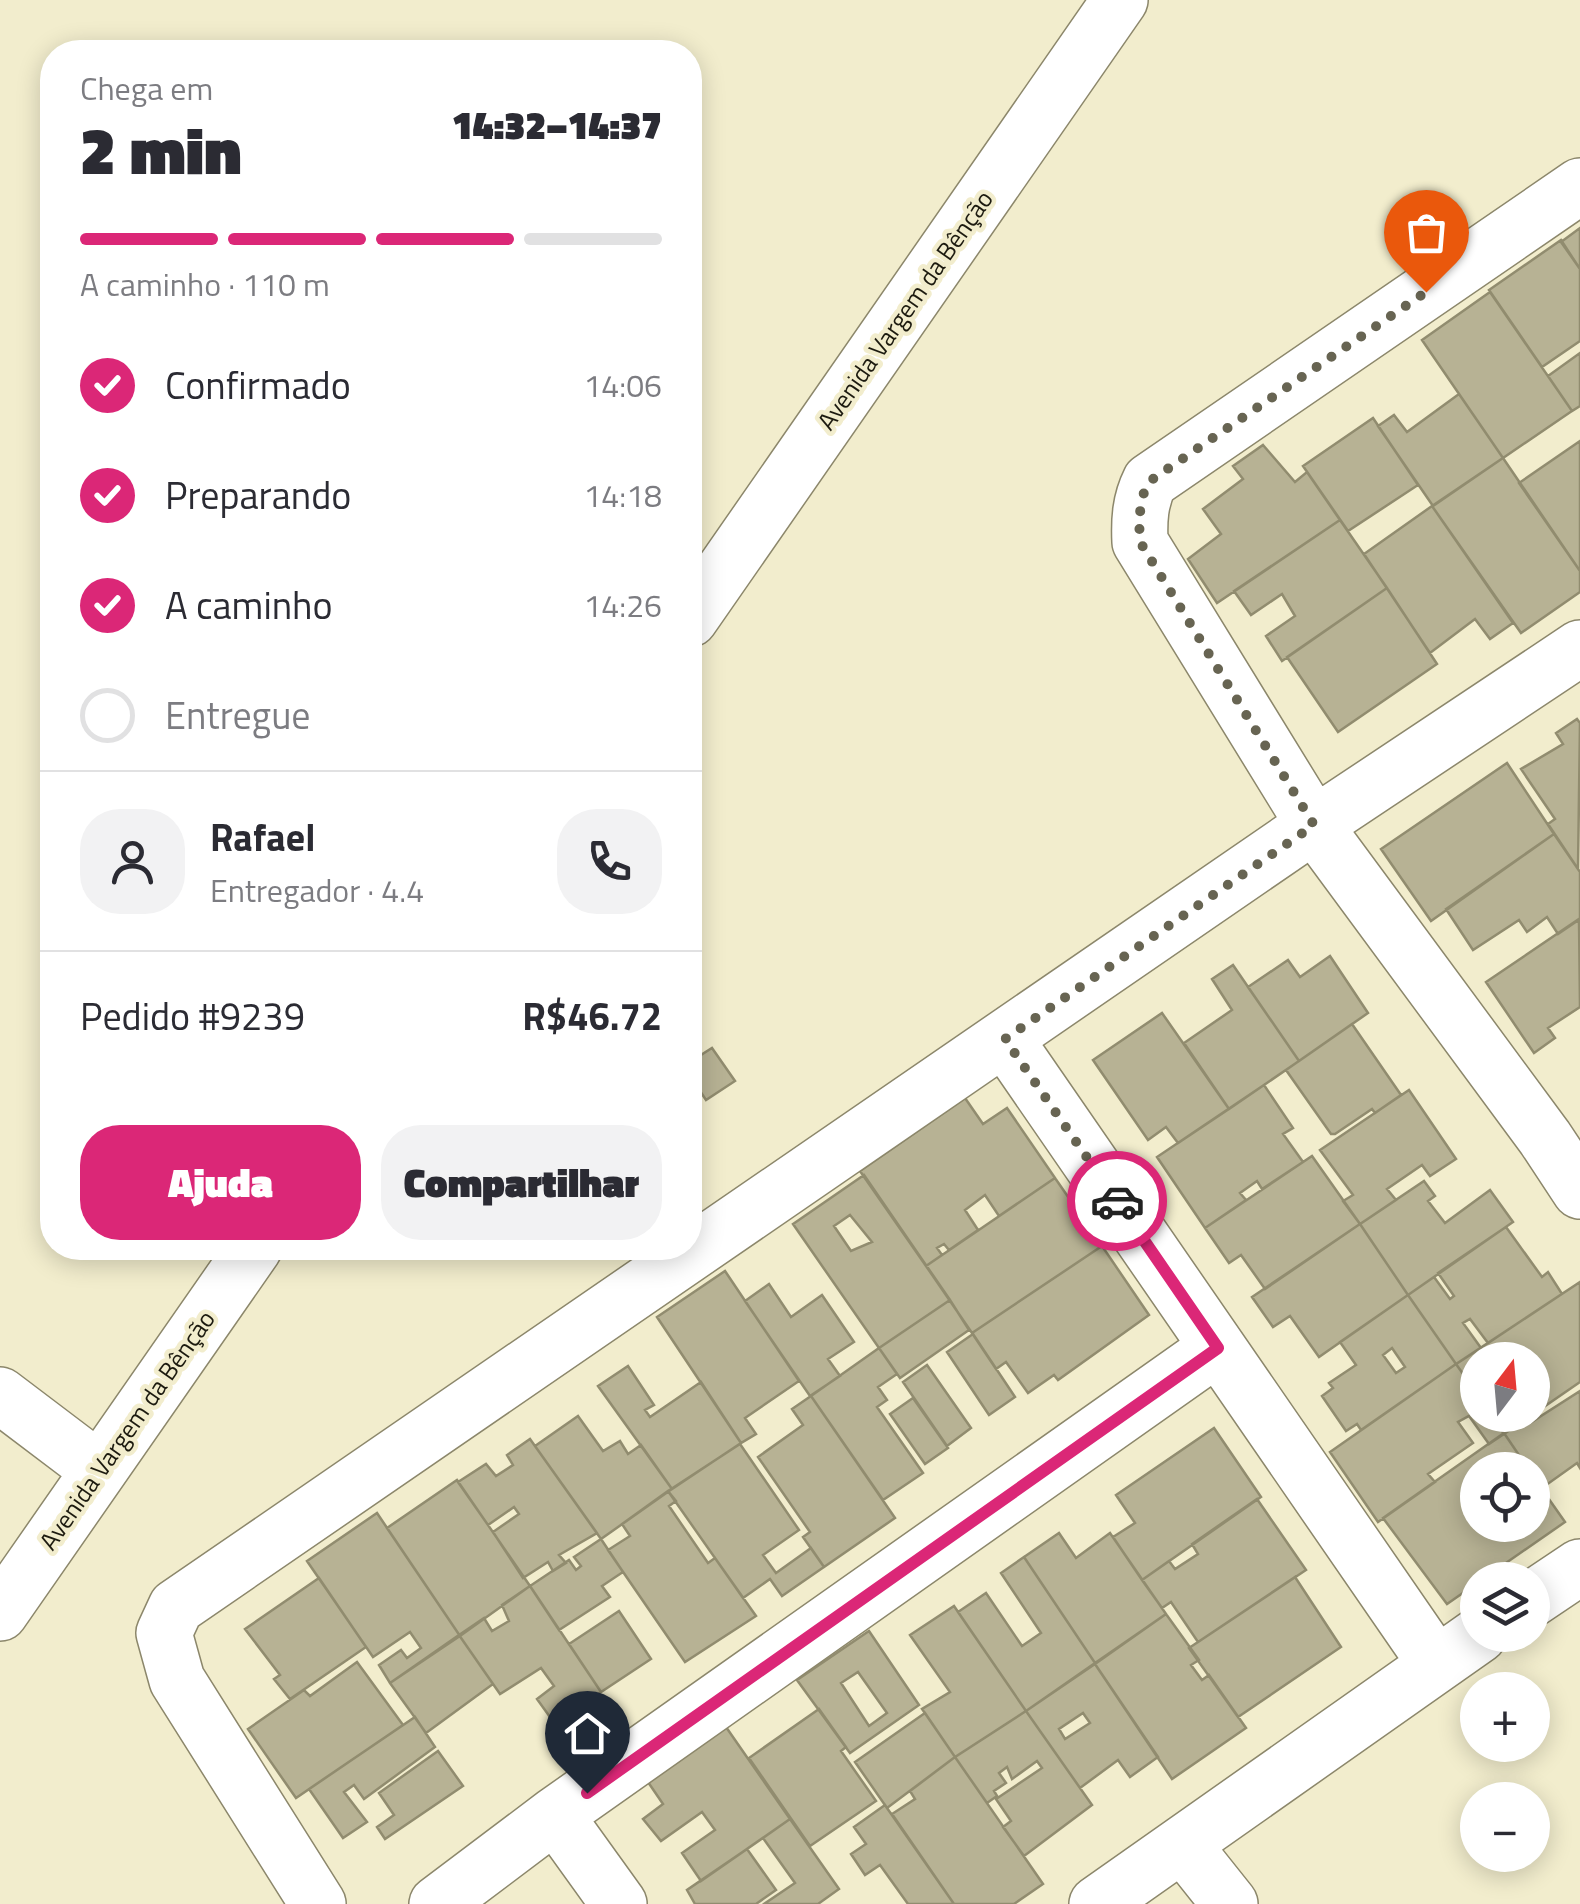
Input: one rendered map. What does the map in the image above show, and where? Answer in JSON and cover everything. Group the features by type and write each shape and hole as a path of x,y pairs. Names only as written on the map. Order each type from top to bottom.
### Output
{"street":[{"name":"Avenida Vargem da Bênção","path":"702,602 1120,0"},
{"path":"1580,186 1150,481 1143,495 1140,542 1314,825 1562,1125 1580,1191"},
{"path":"702,1247 1314,825 1580,648"},
{"path":"1005,1039 1218,1348 1458,1650 1097,1904"},
{"name":"Avenida Vargem da Bênção","path":"4,1599 246,1260"},
{"path":"318,1904 177,1680 164,1633 176,1607 682,1260"},
{"path":"437,1904 1218,1348"},
{"path":"0,1395 99,1470"},
{"path":"1550,1587 1580,1567"},
{"path":"556,1816 619,1904"},
{"path":"1183,1845 1230,1904"}],"building":[{"path":"1580,228 1580,269 1561,242"},
{"path":"1561,240 1580,269 1580,341 1542,367 1489,290"},
{"path":"1490,292 1572,411 1503,458 1422,340"},
{"path":"1580,353 1580,406 1572,411 1548,376"},
{"path":"1459,394 1503,458 1433,506 1378,426 1394,415 1407,432"},
{"path":"1373,418 1418,485 1348,531 1303,466"},
{"path":"1580,441 1580,571 1519,483"},
{"path":"1263,445 1295,482 1307,472 1340,520 1217,603 1188,559 1221,534 1203,509 1243,479 1233,466"},
{"path":"1503,458 1580,571 1580,592 1521,633 1432,506"},
{"path":"1432,506 1513,623 1490,639 1475,619 1430,653 1364,554"},
{"path":"1340,520 1387,588 1282,661 1266,636 1295,616 1282,594 1251,615 1234,591"},
{"path":"1387,588 1437,664 1338,732 1287,657"},
{"path":"1577,719 1578,869 1548,824 1555,819 1521,769 1563,744 1556,733"},
{"path":"1507,763 1554,834 1431,921 1381,849"},
{"path":"1554,834 1580,872 1580,919 1558,934 1547,917 1527,932 1519,920 1473,950 1446,909"},
{"path":"1579,919 1580,1007 1548,1028 1555,1038 1534,1053 1486,982"},
{"path":"1330,956 1368,1013 1299,1061 1248,987 1288,960 1300,977"},
{"path":"1233,965 1299,1061 1229,1109 1184,1043 1232,1010 1212,979"},
{"path":"1162,1013 1229,1109 1178,1143 1166,1127 1148,1140 1093,1060"},
{"path":"1352,1024 1401,1095 1375,1113 1372,1109 1331,1134 1286,1070"},
{"path":"712,1048 735,1081 706,1100 702,1094 702,1054"},
{"path":"1264,1085 1293,1128 1283,1134 1303,1162 1262,1189 1257,1181 1240,1193 1246,1200 1205,1228 1157,1157"},
{"path":"1409,1090 1456,1159 1430,1176 1422,1165 1387,1189 1396,1200 1360,1224 1343,1201 1353,1195 1320,1150"},
{"path":"965,1098 983,1124 1007,1108 1055,1178 999,1216 985,1195 965,1210 978,1230 949,1250 944,1244 937,1248 942,1255 926,1266 860,1171"},
{"path":"1312,1156 1360,1224 1265,1289 1241,1255 1229,1263 1205,1228"},
{"path":"864,1175 950,1300 879,1348 793,1224","holes":["850,1215 872,1242 851,1251 834,1226"]},
{"path":"1055,1178 1102,1246 972,1333 926,1266"},
{"path":"1424,1181 1435,1196 1428,1201 1445,1223 1490,1190 1513,1222 1408,1295 1360,1224"},
{"path":"1360,1224 1408,1295 1319,1357 1290,1316 1273,1327 1252,1297"},
{"path":"1506,1227 1542,1277 1548,1272 1562,1294 1490,1342 1470,1319 1463,1323 1477,1342 1460,1342 1460,1361 1456,1364 1408,1295 1434,1277 1450,1299 1454,1296 1438,1273"},
{"path":"1102,1246 1149,1315 1058,1380 1054,1375 1028,1393 1006,1362 996,1369 972,1333"},
{"path":"725,1271 799,1381 745,1418 756,1434 741,1443 657,1317"},
{"path":"1580,1282 1580,1382 1550,1403 1550,1342 1489,1342"},
{"path":"769,1284 791,1317 822,1295 854,1342 828,1359 840,1376 810,1396 745,1301"},
{"path":"1408,1295 1456,1364 1361,1430 1357,1424 1346,1431 1322,1396 1333,1388 1329,1383 1356,1365 1340,1342","holes":["1392,1348 1405,1367 1396,1373 1383,1355"]},
{"path":"950,1300 969,1330 900,1378 879,1348"},
{"path":"973,1334 1015,1397 989,1415 947,1352"},
{"path":"879,1348 897,1374 878,1387 887,1400 877,1407 923,1473 883,1500 811,1396"},
{"path":"1456,1364 1460,1370 1458,1422 1460,1432 1465,1432 1473,1443 1428,1474 1435,1482 1378,1522 1330,1452"},
{"path":"927,1365 971,1428 947,1446 903,1382"},
{"path":"628,1366 654,1405 645,1410 650,1417 701,1382 741,1443 672,1489 598,1386"},
{"path":"1580,1391 1580,1468 1577,1463 1550,1482 1550,1452 1517,1452 1504,1433 1550,1432 1550,1410"},
{"path":"811,1396 895,1518 824,1567 803,1537 810,1532 758,1457 803,1425 792,1409"},
{"path":"913,1398 948,1448 925,1464 890,1414"},
{"path":"578,1416 603,1451 620,1441 628,1454 641,1445 672,1489 601,1539 535,1446"},
{"path":"1214,1428 1261,1497 1142,1580 1113,1537 1135,1523 1116,1495"},
{"path":"1480,1432 1503,1432 1504,1434 1489,1444"},
{"path":"1504,1433 1517,1452 1477,1452"},
{"path":"530,1439 597,1533 559,1555 566,1563 553,1571 548,1562 523,1578 493,1532 519,1514 514,1507 488,1525 458,1482 486,1464 496,1476 513,1465 507,1455"},
{"path":"740,1444 799,1530 763,1555 776,1573 811,1548 824,1567 782,1596 770,1579 743,1598 668,1491"},
{"path":"1460,1464 1460,1542 1536,1542 1507,1562 1460,1562 1460,1595 1447,1604 1383,1518"},
{"path":"457,1480 530,1586 460,1636 387,1528"},
{"path":"668,1491 676,1501 669,1506 708,1563 715,1558 756,1616 685,1662 608,1550 630,1536 622,1524"},
{"path":"1257,1499 1306,1570 1198,1642 1171,1602 1162,1608 1142,1580 1169,1561 1175,1569 1198,1554 1192,1544"},
{"path":"1550,1501 1565,1522 1550,1532"},
{"path":"377,1513 460,1636 390,1683 379,1665 401,1650 407,1658 421,1648 410,1632 373,1657 307,1561"},
{"path":"1059,1533 1076,1558 1110,1533 1166,1614 1095,1663 1024,1557"},
{"path":"601,1539 623,1572 602,1586 610,1597 559,1630 530,1586 569,1560 576,1570 581,1566 574,1557"},
{"path":"1024,1557 1095,1663 1026,1711 958,1612 986,1593 1022,1646 1041,1633 1001,1573"},
{"path":"1295,1577 1341,1647 1238,1717 1189,1648"},
{"path":"319,1578 366,1647 290,1699 274,1679 280,1675 245,1629"},
{"path":"530,1586 601,1692 555,1724 537,1699 554,1686 541,1668 500,1694 459,1635 484,1618 492,1631 509,1621 502,1605"},
{"path":"954,1606 1026,1711 955,1757 922,1709 950,1692 910,1635"},
{"path":"619,1611 651,1659 601,1692 569,1644"},
{"path":"1166,1614 1199,1660 1191,1665 1202,1680 1209,1675 1246,1728 1172,1779 1095,1664"},
{"path":"869,1631 919,1705 850,1753 797,1680","holes":["858,1672 887,1713 869,1726 841,1683"]},
{"path":"459,1635 493,1684 426,1733 390,1683"},
{"path":"357,1662 403,1725 296,1798 248,1729 304,1690 310,1696"},
{"path":"1095,1664 1158,1757 1130,1777 1118,1760 1080,1788 1026,1711","holes":["1083,1713 1090,1723 1065,1739 1059,1729"]},
{"path":"819,1709 846,1747 841,1751 876,1801 810,1846 749,1758"},
{"path":"1026,1711 1092,1805 1024,1856 1003,1827 1011,1821 996,1799 1042,1768 1037,1761 1012,1779 1007,1767 999,1773 1006,1783 994,1791 997,1796 987,1803 955,1757"},
{"path":"925,1713 955,1757 887,1808 855,1762"},
{"path":"415,1717 435,1747 364,1799 354,1785 344,1792 367,1822 343,1838 309,1789"},
{"path":"726,1727 790,1819 701,1881 682,1853 715,1830 702,1812 661,1841 643,1819 663,1804 648,1782"},
{"path":"438,1751 463,1786 385,1839 377,1827 394,1815 379,1793"},
{"path":"955,1757 1043,1884 1014,1904 954,1904 892,1814 915,1799 910,1791"},
{"path":"885,1805 954,1904 908,1904 880,1865 865,1875 851,1854 866,1844 854,1827"},
{"path":"790,1819 839,1889 818,1904 764,1904 795,1883 763,1838"},
{"path":"747,1849 776,1890 756,1904 695,1904 687,1890"}],"way so far":[{"path":"1117,1201 1005,1039 1314,825 1140,542 1143,495 1150,481 1426,292"}],"route":[{"path":"587,1793 1218,1348 1117,1201"}]}
